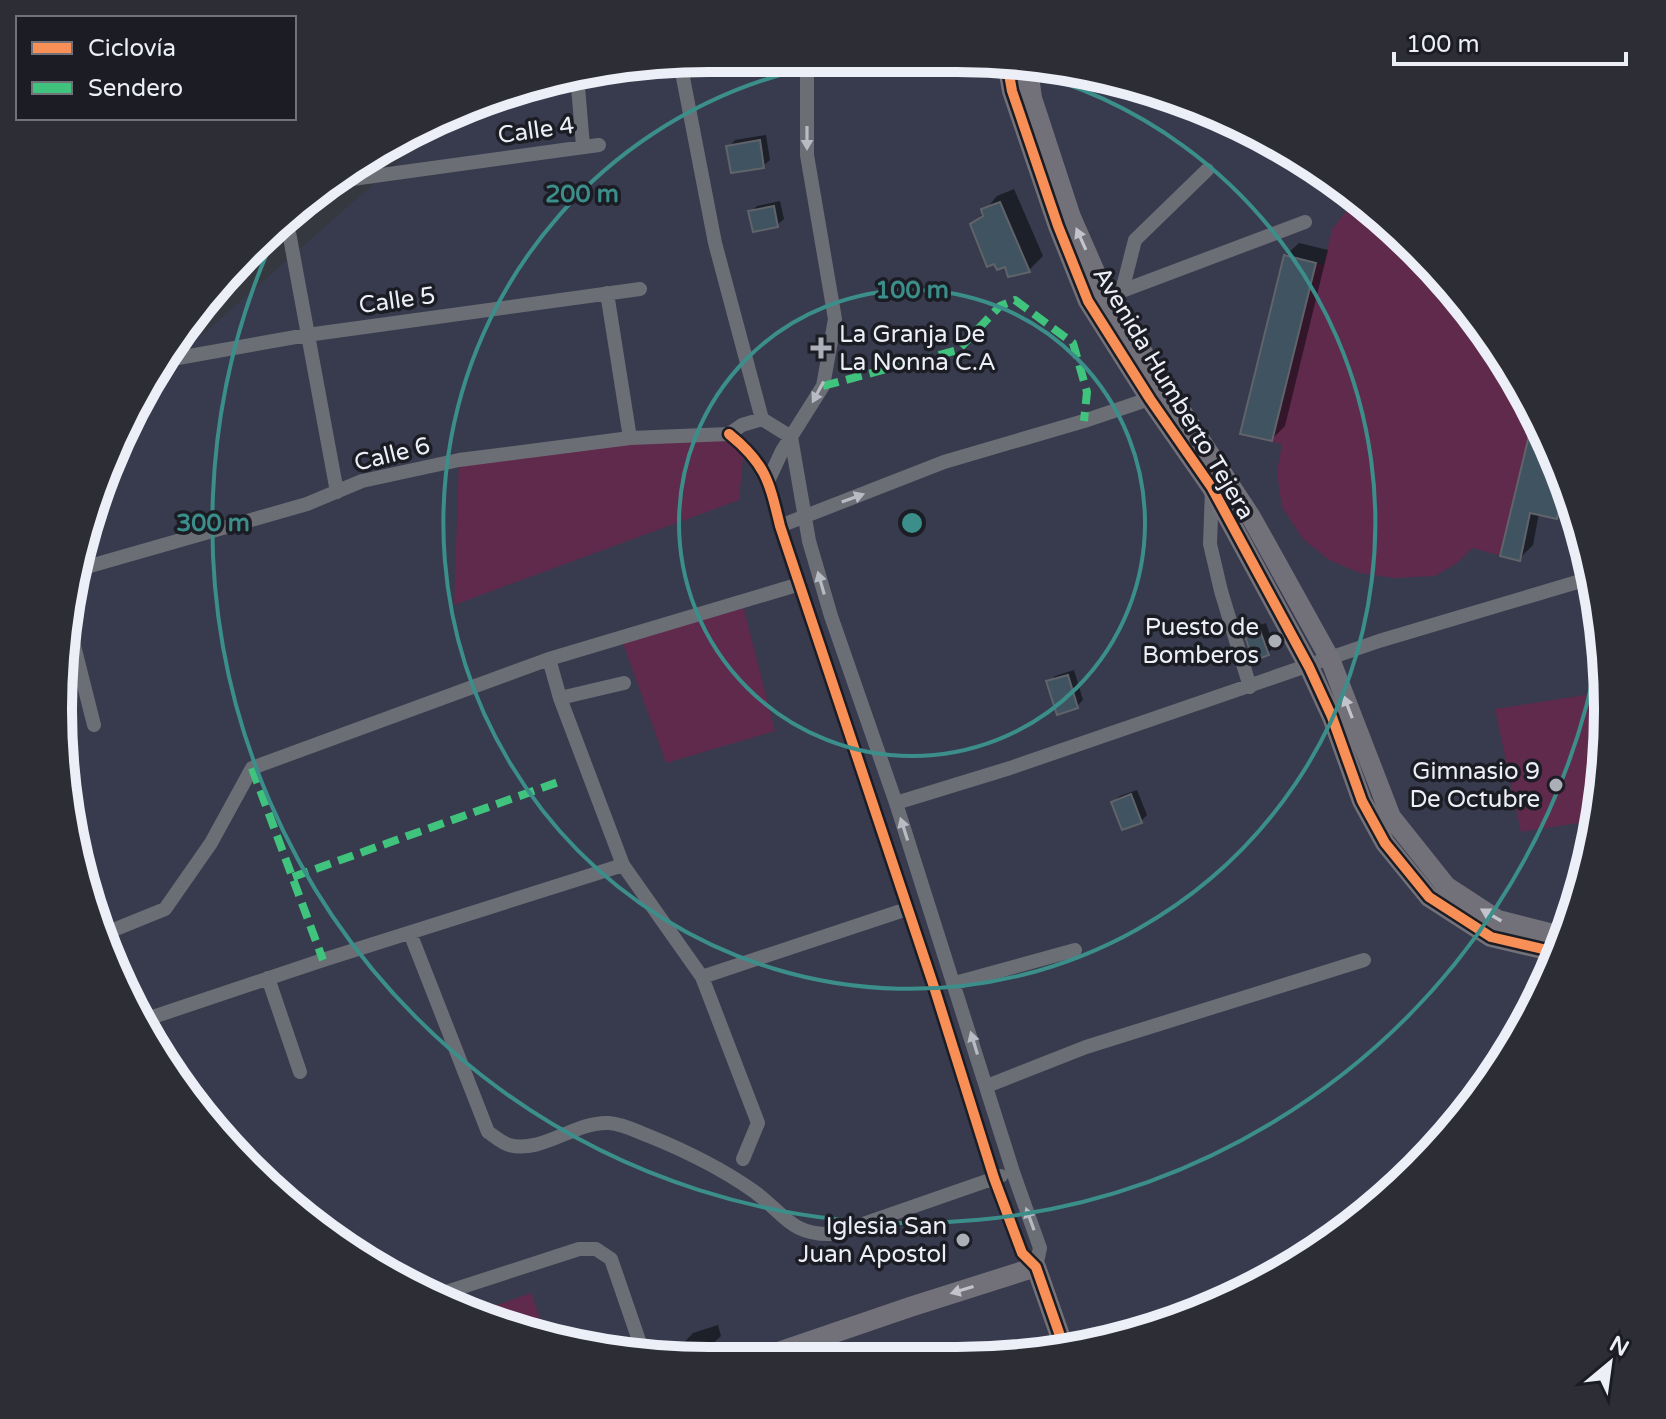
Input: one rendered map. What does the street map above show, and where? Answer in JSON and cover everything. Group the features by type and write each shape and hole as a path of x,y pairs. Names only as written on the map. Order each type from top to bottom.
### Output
{"street":[{"path":"769,479 823,386 835,319 807,155 807,72"},
{"path":"682,73 715,243 762,419"},
{"name":"Avenida Humberto Tejera","path":"1009,74 1058,226 1088,301 1251,517 1330,659 1391,817 1446,886 1498,920 1552,934"},
{"name":"Avenida Humberto Tejera","path":"1029,76 1032,98 1071,217 1114,294 1159,395 1309,667 1332,717 1362,801 1385,843 1429,897 1491,937 1546,950"},
{"name":"Calle 4","path":"356,178 591,145 579,85"},
{"path":"1114,294 1135,240 1207,170"},
{"path":"1114,294 1305,222"},
{"path":"289,230 337,492"},
{"name":"Calle 5","path":"177,358 307,335 640,289"},
{"path":"607,293 630,438"},
{"path":"780,526 944,462 1084,421 1159,395"},
{"path":"1036,1267 1040,1248 896,803 831,616 804,516 791,437 762,419 742,425 729,434 749,451 769,479 780,526 994,1178 1022,1253 1036,1267 1061,1338"},
{"name":"Calle 6","path":"89,566 307,504 362,481 459,460 630,438 729,434"},
{"path":"1212,488 1210,544 1250,687"},
{"path":"896,803 1010,768 1379,641 1581,581"},
{"path":"112,930 165,909 211,843 252,768 549,659 800,584"},
{"path":"75,649 94,725"},
{"path":"549,659 560,698 623,865 702,977 758,1123 743,1159"},
{"path":"560,698 624,683"},
{"path":"152,1017 623,865"},
{"path":"702,977 907,909"},
{"path":"410,933 488,1132 509,1145 532,1145 577,1129 607,1123 625,1126 699,1156 754,1191 792,1225 816,1235 834,1234 1013,1172"},
{"path":"955,983 1075,950"},
{"path":"987,1086 1086,1047 1364,960"},
{"path":"268,978 300,1072"},
{"path":"450,1291 579,1249 596,1249 611,1259 640,1343"},
{"path":"792,1347 1036,1267"}],"shaded area":[{"path":"668,73 998,73 1081,84 1121,94 1161,106 1238,138 1311,179 1345,204 1377,230 1436,289 1487,355 1509,391 1560,505 1582,585 1589,626 1593,668 1593,751 1582,834 1572,874 1560,914 1528,991 1487,1064 1462,1098 1436,1130 1377,1189 1311,1240 1275,1262 1200,1298 1121,1325 1040,1342 998,1346 668,1346 585,1335 545,1325 505,1313 428,1281 355,1240 321,1215 289,1189 230,1130 179,1064 157,1028 121,953 94,874 77,793 73,751 73,668 77,626 84,585 106,505 138,428 179,355 422,141 505,106 585,84"},
{"path":"1349,208 1377,230 1436,289 1487,355 1509,391 1560,505 1557,519 1530,513 1520,561 1472,548 1457,563 1435,576 1395,578 1360,573 1329,560 1303,539 1282,507 1277,472 1282,444 1240,434 1284,255 1324,265 1332,229"},
{"path":"621,434 745,437 739,500 454,605 459,460"},
{"path":"743,605 775,731 666,763 623,643"},
{"name":"Gimnasio 9 De Octubre","path":"1592,694 1593,751 1584,822 1521,832 1495,709"},
{"path":"531,1293 542,1324 505,1313 490,1307"}],"building":[{"path":"760,140 764,168 731,173 726,146"},
{"path":"1000,202 1030,272 1008,277 1005,267 997,270 994,264 987,267 970,224 983,216 981,209"},
{"path":"774,206 778,227 753,232 748,211"},
{"path":"1284,255 1316,263 1272,441 1240,434"},
{"path":"1530,432 1560,505 1557,519 1530,513 1520,561 1500,556"},
{"path":"1259,628 1269,655 1253,661 1244,633"},
{"path":"1068,675 1078,708 1057,715 1046,681"},
{"path":"1131,794 1142,823 1122,830 1111,802"}],"marked path":[{"path":"823,386 958,350 1000,306 1015,300 1073,343 1087,392 1084,421"},
{"path":"252,768 323,960"},
{"path":"293,877 564,780"}],"cycle path":[{"path":"1009,74 1058,226 1088,301 1150,399 1212,488 1309,667 1332,717 1362,801 1385,843 1429,897 1491,937 1546,950"},
{"path":"729,434 751,455 769,485 994,1178 1022,1253 1036,1267 1061,1338"}],"place":[{"name":"La Granja De La Nonna C.A","path":"821,348"},
{"name":"Puesto de Bomberos","path":"1275,641"},
{"name":"Gimnasio 9 De Octubre","path":"1556,785"},
{"name":"Iglesia San Juan Apostol","path":"963,1240"}]}
